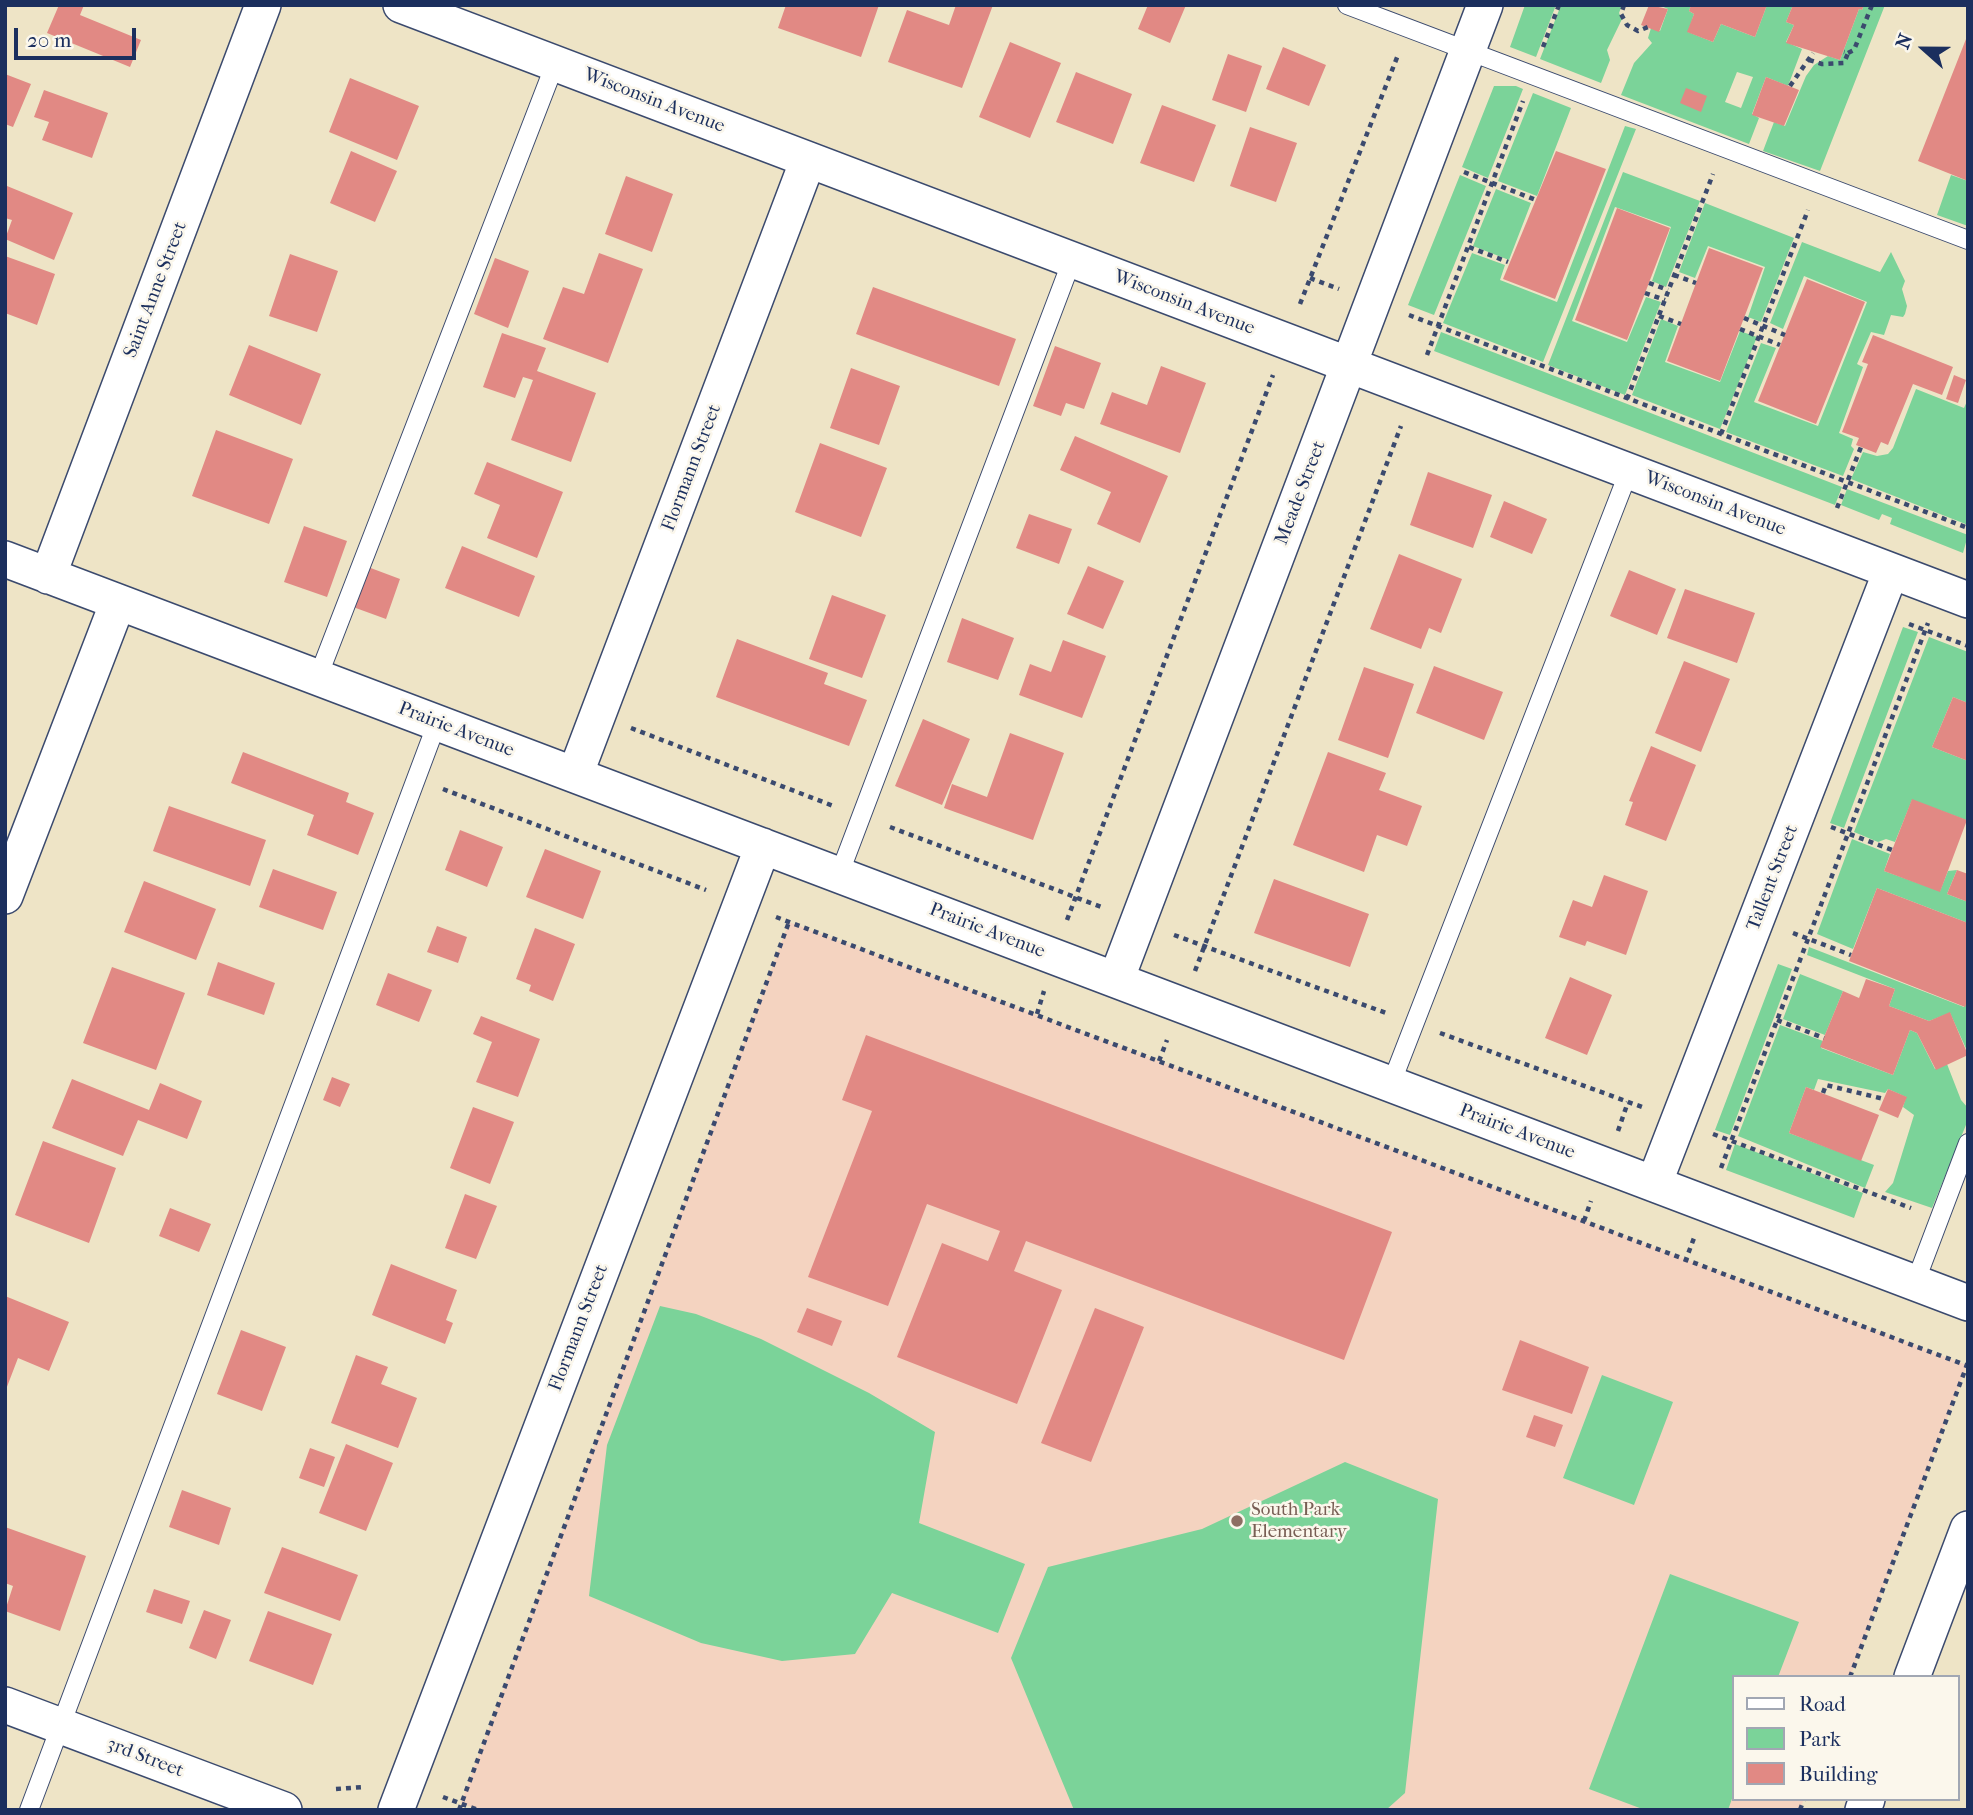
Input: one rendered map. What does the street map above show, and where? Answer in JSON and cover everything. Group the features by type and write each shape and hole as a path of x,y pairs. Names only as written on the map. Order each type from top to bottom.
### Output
{"street":[{"name":"Saint Anne Street","path":"48,576 263,5"},
{"name":"Wisconsin Avenue","path":"401,5 1954,595"},
{"name":"Meade Street","path":"1116,980 1485,5"},
{"name":"Flormann Street","path":"575,775 808,160"},
{"name":"Prairie Avenue","path":"5,559 1968,1303"},
{"name":"Tallent Street","path":"1654,1184 1891,571"},
{"path":"5,896 118,602"},
{"name":"Flormann Street","path":"396,1810 763,846"},
{"path":"1913,1675 1968,1529"},
{"name":"3rd Street","path":"5,1705 284,1810"}],"lane":[{"path":"1347,5 1968,240"},
{"path":"317,677 555,64"},
{"path":"839,875 1072,260"},
{"path":"1391,1084 1629,471"},
{"path":"29,1810 437,723"},
{"path":"1915,1283 1968,1143"}],"path":[{"path":"1159,1061 1559,5"},
{"path":"1625,5 1621,14 1627,25 1638,31 1648,27"},
{"path":"1809,60 1822,64 1844,63 1846,52 1854,50 1872,5"},
{"path":"1037,1014 1055,957 1286,341 1409,28"},
{"path":"1790,86 1813,53"},
{"path":"1627,399 1723,147"},
{"path":"1427,158 1536,200"},
{"path":"1721,434 1819,183"},
{"path":"1469,247 1508,262"},
{"path":"1674,275 1696,283"},
{"path":"1310,278 1968,528"},
{"path":"1649,283 1668,290"},
{"path":"1645,293 1665,300"},
{"path":"1658,316 1681,324"},
{"path":"1744,318 1785,335"},
{"path":"1740,329 1780,345"},
{"path":"1823,545 1860,447"},
{"path":"1685,1262 1926,630 1954,595"},
{"path":"1875,613 1968,646"},
{"path":"416,779 741,904 1508,1191 1685,1262 1967,1366 1851,1675"},
{"path":"1797,814 1892,850"},
{"path":"1756,919 1851,955"},
{"path":"458,1810 789,922"},
{"path":"1777,1020 1824,1038"},
{"path":"1823,1093 1826,1085 1884,1099"},
{"path":"1628,1102 1940,1218"},
{"path":"461,1803 478,1810"}],"shaded area":[{"name":"South Park Elementary","path":"789,922 1967,1365 1851,1675 1731,1675 1731,1801 1803,1801 1800,1810 478,1810 461,1803"}],"green space":[{"path":"1525,5 1556,5 1536,57 1510,47"},
{"path":"1561,5 1622,5 1619,13 1622,19 1607,50 1610,60 1601,83 1540,59"},
{"path":"1659,5 1691,5 1689,11 1694,14 1688,32 1713,42 1721,24 1755,37 1767,5 1793,5 1786,22 1794,25 1786,42 1802,49 1788,86 1766,77 1752,114 1759,118 1749,144 1621,95 1634,63 1652,43 1648,38 1651,28 1660,31 1668,9","holes":["1737,72 1753,77 1741,108 1725,102"]},
{"path":"1864,5 1885,5 1820,171 1763,151 1774,122 1785,126 1806,76 1814,65 1828,56 1840,60 1859,9 1862,10"},
{"path":"1494,86 1516,86 1523,89 1488,178 1462,167"},
{"path":"1533,93 1571,108 1537,196 1498,181"},
{"path":"1625,126 1636,129 1543,362 1443,323 1472,253 1505,265 1500,280 1557,302"},
{"path":"1623,172 1700,201 1666,287 1652,281 1671,227 1615,207 1572,321 1627,342 1646,297 1661,302 1625,395 1548,365"},
{"path":"1460,175 1486,186 1434,315 1408,305"},
{"path":"1951,175 1968,181 1968,226 1937,215"},
{"path":"1496,189 1531,203 1509,260 1473,246"},
{"path":"1705,203 1794,238 1761,322 1748,317 1765,267 1708,246 1695,278 1679,272"},
{"path":"1802,242 1880,272 1891,252 1905,281 1902,289 1907,306 1905,314 1903,317 1891,315 1884,335 1871,332 1857,364 1863,367 1839,433 1853,439 1851,446 1854,449 1843,476 1726,432 1761,343 1776,348 1754,402 1818,426 1867,302 1804,276 1783,329 1770,323"},
{"path":"1661,319 1678,326 1665,362 1720,382 1740,331 1757,337 1720,429 1632,395"},
{"path":"1441,332 1842,487 1835,505 1434,351"},
{"path":"1916,389 1964,408 1968,399 1968,525 1851,479 1863,452 1877,456 1888,454 1893,448"},
{"path":"1847,489 1968,535 1963,553 1890,524 1892,518 1882,514 1879,520 1841,505"},
{"path":"1903,627 1918,632 1844,828 1830,823"},
{"path":"1929,637 1968,652 1968,703 1953,697 1932,747 1968,761 1968,827 1966,820 1912,800 1895,842 1886,839 1878,842 1854,832"},
{"path":"1852,839 1890,854 1884,871 1940,891 1948,871 1957,870 1947,894 1968,902 1968,923 1877,888 1853,949 1817,934"},
{"path":"1809,947 1964,1007 1968,999 1968,1053 1950,1013 1929,1021 1889,1006 1895,989 1807,955"},
{"path":"1778,964 1792,969 1730,1135 1715,1130"},
{"path":"1800,974 1843,991 1825,1035 1783,1019"},
{"path":"1780,1025 1823,1041 1821,1048 1893,1075 1910,1030 1917,1033 1935,1069 1947,1064 1961,1100 1968,1108 1968,1120 1932,1208 1885,1192 1893,1183 1914,1115 1903,1107 1906,1097 1888,1089 1885,1093 1818,1079 1814,1090 1806,1087 1789,1133 1874,1165 1865,1188 1738,1136"},
{"path":"1735,1144 1863,1193 1854,1218 1726,1170"},
{"path":"660,1306 696,1314 761,1339 869,1393 935,1432 919,1523 1025,1564 998,1633 892,1593 855,1654 782,1661 701,1643 589,1596 607,1445"},
{"path":"1602,1375 1673,1402 1634,1505 1563,1478"},
{"path":"1345,1462 1438,1499 1405,1793 1386,1810 1074,1810 1011,1658 1048,1567 1202,1529"},
{"path":"1670,1574 1799,1622 1779,1675 1731,1675 1731,1801 1728,1810 1645,1810 1589,1789"}],"building":[{"path":"59,5 84,5 80,15 141,40 130,67 47,33"},
{"path":"786,5 879,5 861,57 778,28"},
{"path":"956,5 993,5 962,88 888,62 907,10 949,25"},
{"path":"1148,5 1186,5 1170,43 1138,29"},
{"path":"1649,5 1668,9 1659,32 1641,25"},
{"path":"1691,5 1767,5 1755,37 1721,24 1713,42 1687,32 1694,14 1689,11"},
{"path":"1793,5 1864,5 1862,10 1859,9 1840,60 1786,43 1794,25 1786,22"},
{"path":"1968,34 1968,181 1918,161"},
{"path":"1010,42 1061,63 1030,138 979,117"},
{"path":"1283,47 1326,65 1309,106 1266,89"},
{"path":"1228,54 1262,66 1246,112 1212,100"},
{"path":"1076,72 1132,94 1113,144 1056,122"},
{"path":"5,74 31,84 13,127 5,124"},
{"path":"1766,77 1799,90 1784,126 1752,115"},
{"path":"350,78 419,106 397,160 329,132"},
{"path":"1686,88 1707,96 1701,112 1680,103"},
{"path":"44,90 108,113 92,158 42,140 49,122 34,117"},
{"path":"1162,105 1216,125 1194,182 1140,163"},
{"path":"1250,127 1297,143 1276,202 1230,186"},
{"path":"351,151 397,171 375,222 330,203"},
{"path":"1556,151 1606,169 1555,299 1503,279"},
{"path":"626,176 673,194 652,252 605,234"},
{"path":"7,186 73,213 54,260 5,239 12,220 5,218"},
{"path":"1617,208 1670,228 1627,340 1575,320"},
{"path":"1709,248 1763,268 1720,381 1667,361"},
{"path":"599,253 643,269 608,363 543,339 563,287 584,294"},
{"path":"290,254 338,271 317,332 269,316"},
{"path":"5,256 55,274 37,325 5,313"},
{"path":"495,258 529,271 508,328 474,314"},
{"path":"1807,279 1865,302 1816,424 1758,401"},
{"path":"873,287 1016,339 999,386 856,334"},
{"path":"502,333 546,348 537,371 596,393 571,462 511,440 533,380 523,377 515,398 483,387"},
{"path":"1873,335 1953,367 1942,395 1913,384 1888,445 1881,442 1876,453 1856,445 1859,438 1842,432 1868,364 1862,362"},
{"path":"249,345 321,374 301,425 229,395"},
{"path":"1055,346 1101,363 1084,409 1066,403 1061,416 1033,406"},
{"path":"1161,366 1206,383 1180,453 1100,424 1112,392 1147,405"},
{"path":"851,368 900,386 879,445 830,428"},
{"path":"1954,375 1966,380 1958,403 1946,399"},
{"path":"216,430 293,459 269,524 192,496"},
{"path":"1075,436 1168,476 1140,543 1097,524 1111,492 1060,470"},
{"path":"820,443 887,468 861,537 795,512"},
{"path":"487,462 563,492 537,558 487,538 500,505 474,494"},
{"path":"1428,472 1492,495 1473,548 1410,525"},
{"path":"1504,501 1547,519 1532,554 1490,537"},
{"path":"1029,514 1072,529 1059,564 1016,548"},
{"path":"304,526 347,541 327,597 284,582"},
{"path":"462,546 535,576 519,617 445,588"},
{"path":"1399,554 1462,579 1441,633 1429,628 1421,649 1370,629"},
{"path":"1088,566 1124,581 1103,629 1067,614"},
{"path":"368,567 400,579 386,619 353,607"},
{"path":"1629,570 1676,589 1657,635 1610,616"},
{"path":"1685,589 1755,613 1737,663 1667,638"},
{"path":"832,595 886,615 862,678 809,659"},
{"path":"962,618 1014,638 998,680 947,662"},
{"path":"737,639 828,673 824,684 867,700 849,746 716,697"},
{"path":"1063,640 1106,656 1082,718 1019,695 1030,664 1051,672"},
{"path":"1684,661 1730,679 1701,752 1655,733"},
{"path":"1434,666 1503,692 1484,740 1416,713"},
{"path":"1364,667 1414,684 1388,758 1338,740"},
{"path":"1953,697 1968,703 1968,761 1932,747"},
{"path":"923,719 970,739 942,805 895,786"},
{"path":"1010,733 1064,753 1033,840 944,808 952,784 987,797"},
{"path":"1651,746 1696,765 1666,841 1625,825 1633,802 1629,801"},
{"path":"243,752 349,793 346,802 374,813 358,855 307,835 314,815 231,783"},
{"path":"1328,752 1386,773 1379,790 1422,806 1407,846 1377,835 1364,872 1293,845"},
{"path":"1912,799 1967,820 1940,892 1884,871"},
{"path":"169,806 266,840 250,886 153,851"},
{"path":"460,830 503,847 487,887 445,870"},
{"path":"545,849 601,871 583,919 526,897"},
{"path":"273,869 337,892 323,930 259,907"},
{"path":"1957,870 1968,874 1968,902 1947,894"},
{"path":"1604,875 1648,891 1626,955 1587,941 1585,946 1559,937 1573,900 1592,907"},
{"path":"1274,879 1369,914 1350,967 1254,933"},
{"path":"144,881 216,909 196,960 124,932"},
{"path":"1877,888 1968,923 1968,999 1965,1007 1849,961"},
{"path":"437,926 467,937 458,963 427,952"},
{"path":"535,928 575,944 553,1001 529,991 531,985 516,979"},
{"path":"218,962 275,983 264,1015 207,995"},
{"path":"112,967 185,993 156,1070 83,1043"},
{"path":"388,973 432,990 419,1022 376,1005"},
{"path":"1570,977 1612,995 1587,1055 1545,1038"},
{"path":"1866,979 1895,989 1889,1006 1929,1021 1950,1012 1968,1055 1936,1070 1917,1033 1910,1030 1893,1075 1820,1047 1843,991 1859,998"},
{"path":"481,1016 540,1039 518,1097 476,1082 492,1042 473,1034"},
{"path":"866,1035 1392,1232 1344,1360 1026,1241 1014,1271 1062,1290 1017,1404 897,1357 942,1243 988,1261 1000,1231 927,1204 888,1306 808,1277 872,1111 842,1100"},
{"path":"332,1077 350,1084 340,1107 323,1100"},
{"path":"72,1079 149,1110 160,1083 202,1101 187,1139 138,1120 123,1156 52,1128"},
{"path":"1806,1087 1879,1115 1861,1161 1789,1133"},
{"path":"1888,1089 1907,1097 1898,1118 1879,1110"},
{"path":"473,1107 514,1122 490,1184 450,1168"},
{"path":"43,1141 116,1168 89,1243 15,1215"},
{"path":"465,1194 497,1206 476,1259 445,1248"},
{"path":"170,1208 211,1224 199,1252 159,1236"},
{"path":"391,1264 457,1290 446,1320 453,1323 445,1344 372,1315"},
{"path":"5,1296 69,1322 49,1371 18,1358 5,1392"},
{"path":"807,1308 842,1321 832,1346 797,1332"},
{"path":"1095,1308 1144,1327 1091,1462 1041,1443"},
{"path":"241,1330 286,1347 262,1411 217,1394"},
{"path":"1520,1340 1589,1367 1572,1414 1502,1390"},
{"path":"356,1355 388,1367 381,1384 417,1398 398,1448 331,1423"},
{"path":"1534,1415 1563,1425 1555,1447 1526,1437"},
{"path":"346,1444 393,1463 366,1531 319,1513"},
{"path":"310,1448 335,1457 324,1487 299,1478"},
{"path":"182,1490 231,1508 219,1545 169,1527"},
{"path":"5,1527 86,1556 60,1631 5,1611 13,1586 5,1583"},
{"path":"282,1547 358,1575 340,1621 264,1593"},
{"path":"154,1589 190,1601 182,1624 146,1612"},
{"path":"204,1610 231,1620 216,1659 189,1648"},
{"path":"268,1611 332,1634 313,1685 249,1661"}],"place":[{"name":"South Park Elementary","path":"1237,1521"}]}
